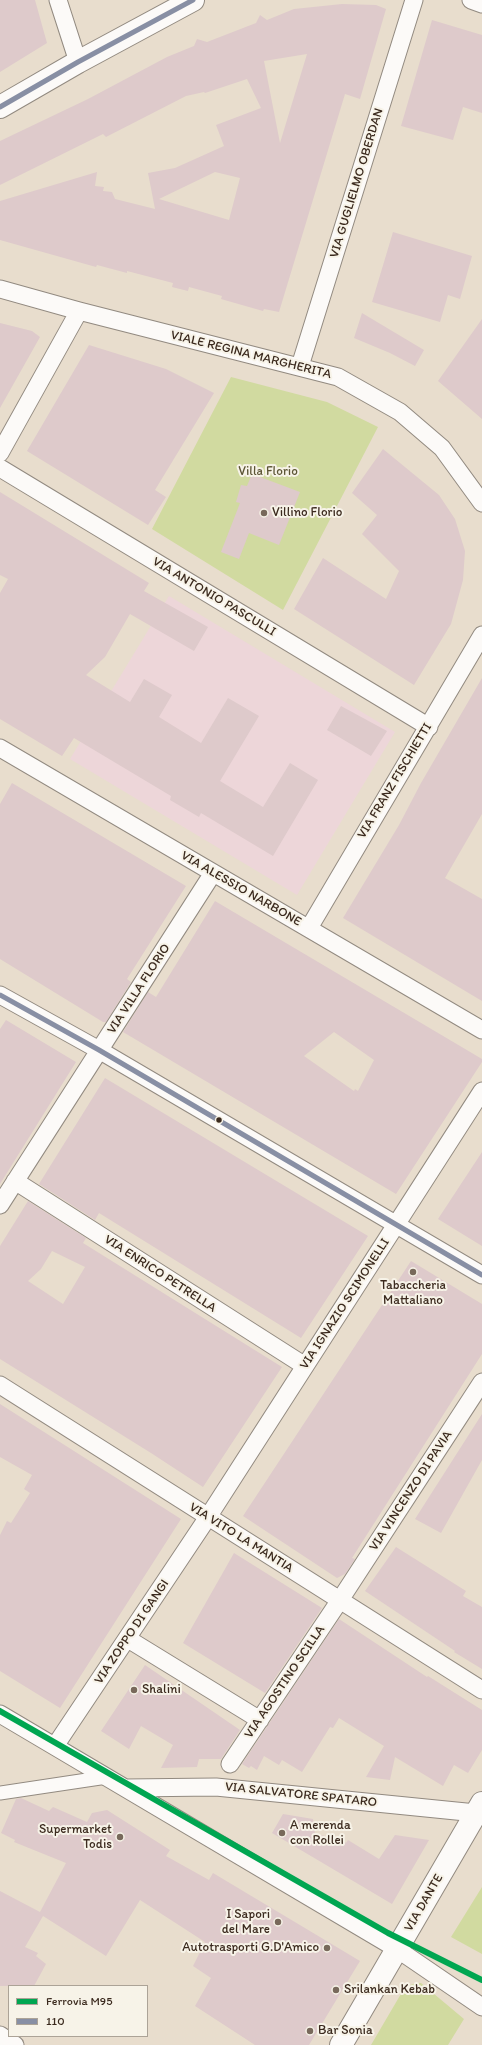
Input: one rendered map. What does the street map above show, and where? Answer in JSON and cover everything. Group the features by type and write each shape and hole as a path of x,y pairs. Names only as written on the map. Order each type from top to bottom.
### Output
{"street":[{"path":"58,0 78,62"},
{"path":"0,107 78,62 193,0"},
{"name":"VIA GUGLIELMO OBERDAN","path":"300,366 414,0"},
{"path":"471,0 482,4"},
{"name":"VIALE REGINA MARGHERITA","path":"0,289 79,311 300,366 338,377 400,412 442,448 482,502"},
{"path":"0,454 79,311"},
{"name":"VIA ANTONIO PASCULLI","path":"0,468 428,727"},
{"name":"VIA FRANZ FISCHIETTI","path":"309,928 482,635"},
{"name":"VIA ALESSIO NARBONE","path":"0,748 482,1030"},
{"name":"VIA VILLA FLORIO","path":"0,1205 213,873"},
{"path":"1,997 99,1050 482,1275"},
{"name":"VIA IGNAZIO SCIMONELLI","path":"208,1517 482,1091"},
{"name":"VIA ENRICO PETRELLA","path":"15,1181 305,1366"},
{"name":"VIA VINCENZO DI PAVIA","path":"340,1600 482,1382"},
{"name":"VIA VITO LA MANTIA","path":"0,1385 482,1690"},
{"name":"VIA ZOPPO DI GANGI","path":"55,1746 128,1639 208,1517"},
{"name":"VIA AGOSTINO SCILLA","path":"230,1764 340,1600"},
{"path":"128,1639 260,1720"},
{"path":"0,1714 397,1949 482,2007"},
{"path":"0,1793 107,1777"},
{"name":"VIA SALVATORE SPATARO","path":"125,1788 216,1787 479,1808"},
{"name":"VIA DANTE","path":"341,2045 479,1808"},
{"path":"0,2035 15,2045"}],"shaded area":[{"path":"169,596 395,732 297,895 70,759"}],"green space":[{"name":"Villa Florio","path":"231,377 327,402 378,427 283,610 152,529"},
{"path":"482,1887 482,1954 451,1937"},
{"path":"416,1983 421,1983 464,2019 448,2045 371,2045 405,1987"}],"building":[{"path":"0,0 35,0 47,43 0,72"},
{"path":"342,4 376,5 386,9 360,99 345,94 279,312 264,309 263,311 221,299 222,296 189,287 188,291 172,287 173,283 127,271 127,273 97,265 96,267 0,240 0,201 97,172 95,186 104,187 103,191 112,192 115,199 155,209 148,173 175,168 224,146 216,125 261,108 247,79 205,93 186,96 106,137 103,134 0,185 0,141 88,99 167,57 194,46 197,39 207,42 256,23 260,15 267,20 294,9","holes":["307,54 280,143 264,61","215,172 240,178 229,220 159,199"]},
{"path":"432,20 482,35 482,113 463,107 453,140 401,126"},
{"path":"393,232 472,256 460,299 448,295 440,322 372,302"},
{"path":"362,313 424,350 415,366 390,353 354,338"},
{"path":"482,319 482,419 438,381"},
{"path":"0,323 32,331 40,337 0,408"},
{"path":"89,345 166,369 214,393 155,490 166,497 148,525 27,451"},
{"path":"383,449 439,495 455,519 465,551 463,580 451,624 414,685 294,609 323,558 386,599 399,571 362,534 377,515 352,493"},
{"name":"Villino Florio","path":"252,474 300,492 279,545 249,533 239,559 221,552 240,503 236,502 241,485 247,486"},
{"path":"0,492 149,583 144,591 208,627 194,651 130,614 105,657 86,675 130,702 144,679 172,695 159,717 201,743 228,698 259,716 220,781 263,807 290,763 318,780 273,856 201,813 199,817 170,800 171,796 74,738 62,756 0,719 0,593 8,579 0,575"},
{"path":"482,678 482,814 445,878 482,899 482,1001 343,918 399,825 421,783"},
{"path":"341,706 387,731 371,756 327,730"},
{"path":"12,783 186,886 127,979 131,982 106,1022 103,1022 0,959 0,804"},
{"path":"215,901 482,1059 482,1062 396,1194 123,1032 148,992 156,997","holes":["334,1032 374,1060 358,1091 355,1089 354,1091 304,1056"]},
{"path":"6,1020 76,1062 0,1184 0,1029"},
{"path":"105,1078 368,1236 301,1338 99,1213 95,1220 39,1184"},
{"path":"482,1152 482,1246 438,1219"},
{"path":"28,1201 86,1238 83,1243 282,1367 203,1487 0,1359 0,1246","holes":["52,1251 85,1267 63,1304 28,1281 41,1269"]},
{"path":"411,1261 482,1304 482,1354 352,1558 355,1559 345,1574 337,1578 243,1516"},
{"path":"0,1404 181,1519 60,1708 0,1671 0,1535 7,1521 11,1523 30,1493 24,1489 32,1475 0,1457"},
{"path":"482,1414 482,1460 441,1533 415,1519"},
{"path":"396,1547 466,1591 463,1596 482,1607 482,1669 454,1652 455,1651 365,1591"},
{"path":"234,1553 322,1608 265,1693 183,1643"},
{"path":"339,1619 427,1677 428,1676 482,1710 482,1750 468,1773 454,1765 443,1786 395,1757 390,1780 366,1777 384,1746 339,1718 333,1728 330,1727 302,1772 282,1760 279,1765 264,1756 257,1770 251,1766 249,1768 242,1764"},
{"path":"145,1665 240,1730 221,1759 199,1759 197,1767 161,1768 173,1745 141,1726 129,1749 101,1731"},
{"path":"21,1798 49,1811 53,1807 87,1822 92,1813 107,1810 170,1850 166,1856 209,1880 213,1873 360,1961 309,2045 255,2045 195,2006 211,1978 193,1966 205,1942 140,1900 106,1956 43,1916 25,1947 38,1953 36,1956 46,1964 35,1985 0,1986 0,1891 40,1912 66,1863 14,1842 15,1840 1,1833 16,1799"},
{"path":"283,1814 313,1819 315,1834 340,1839 346,1843 348,1840 379,1859 395,1835 429,1840 392,1904 272,1833"}],"rail line":[{"name":"M95","path":"0,1711 388,1933 482,1980"}],"transit line":[{"name":"110","path":"0,107 78,62 193,0"},
{"name":"110","path":"0,995 99,1050 482,1275"}],"place":[{"name":"Villino Florio","path":"264,513"},
{"name":"Tabaccheria Mattaliano","path":"413,1272"},
{"name":"Shalini","path":"134,1690"},
{"name":"A merenda con Rollei","path":"282,1833"},
{"name":"Supermarket Todis","path":"120,1837"},
{"name":"I Sapori del Mare","path":"278,1922"},
{"name":"Autotrasporti G.D'Amico","path":"327,1948"},
{"name":"Srilankan Kebab","path":"336,1990"},
{"name":"Bar Sonia","path":"310,2031"}]}
